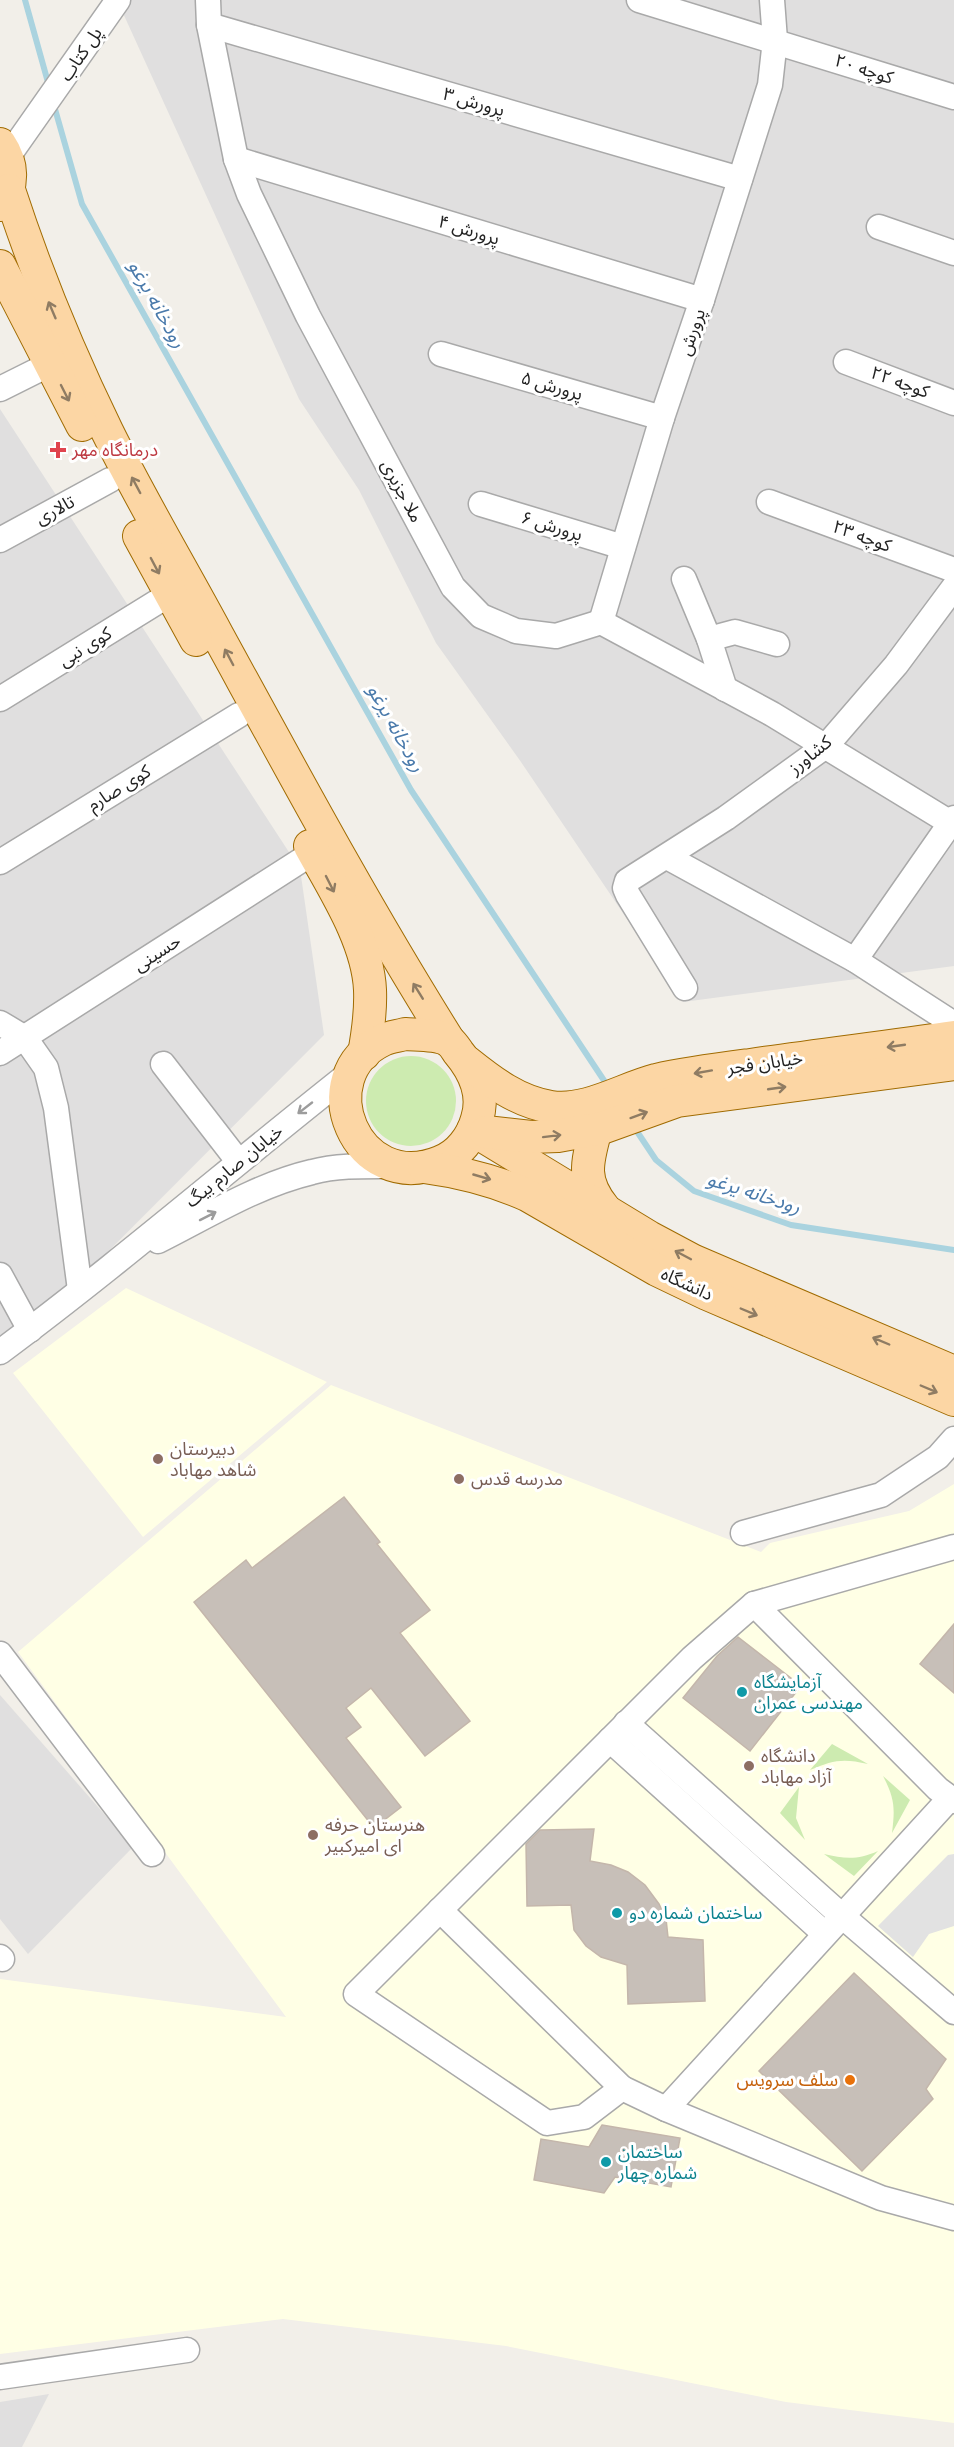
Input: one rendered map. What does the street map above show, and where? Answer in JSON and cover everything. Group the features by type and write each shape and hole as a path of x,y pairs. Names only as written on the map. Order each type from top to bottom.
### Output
{"main road":[{"path":"0,266 170,594 314,852 357,936 366,963 370,987 370,1020 358,1063 346,1091 345,1110 351,1129 361,1145 376,1158 394,1166 424,1167 445,1160 462,1147 474,1130 479,1113 480,1095 476,1078 409,978 298,784 108,433 4,197 10,169 4,151"},
{"path":"358,1063 383,1040 405,1034 428,1036 458,1051 496,1084 521,1098 592,1121"},
{"name":"خیابان فجر","path":"592,1121 713,1070 954,1037"},
{"name":"خیابان فجر","path":"666,1091 954,1064"},
{"path":"474,1130 506,1136 542,1137 592,1121"},
{"path":"592,1121 587,1168 588,1182 594,1196 604,1208"},
{"name":"دانشگاه","path":"474,1130 604,1208 649,1238 694,1261 954,1372"},
{"name":"دانشگاه","path":"424,1167 457,1171 505,1185 527,1195 657,1270 954,1400"}],"street":[{"name":"پل کتاب","path":"4,151 44,107 118,0"},
{"name":"ملا جزیری","path":"208,0 209,25 236,159 249,194 308,316 453,587 481,616 516,631 556,636 601,622"},
{"name":"کوچه ۲۰","path":"639,0 954,97"},
{"name":"پرورش","path":"601,622 662,418 770,85 775,40 772,0"},
{"name":"پرورش ۳","path":"209,25 740,179"},
{"name":"پرورش ۴","path":"236,159 702,300"},
{"path":"879,227 954,253"},
{"name":"پرورش ۵","path":"441,354 662,418"},
{"name":"کوچه ۲۲","path":"846,362 954,402"},
{"path":"0,389 50,364"},
{"name":"تالاری","path":"0,540 110,480"},
{"name":"کوچه ۲۳","path":"769,502 954,570"},
{"name":"پرورش ۶","path":"481,504 623,547"},
{"path":"684,579 709,639 725,689"},
{"name":"کشاورز","path":"686,988 628,895 625,888 627,881 726,818 827,746 896,665 954,587"},
{"name":"کوی نبی","path":"0,699 170,594"},
{"path":"601,622 827,746 953,822 855,960"},
{"path":"709,639 735,632 777,644"},
{"name":"کوی صارم","path":"0,862 239,715"},
{"name":"حسینی","path":"0,1053 314,852"},
{"path":"667,857 855,960 954,1024"},
{"path":"0,1023 25,1038 46,1068 56,1108 80,1290"},
{"name":"خیابان صارم بیگ","path":"0,1352 118,1262 358,1063"},
{"path":"163,1064 238,1161"},
{"name":"خیابان صارم بیگ","path":"118,1262 270,1184 314,1171 355,1166 394,1166"},
{"path":"0,1275 30,1330"},
{"path":"743,1533 881,1495 938,1457 954,1439"},
{"path":"622,2088 584,2117 546,2122 356,1994 692,1658 754,1604 954,1547"},
{"path":"666,2109 952,1799 938,1789 754,1604"},
{"path":"0,1654 152,1854"},
{"path":"618,1732 842,1916 954,2012"},
{"path":"618,1732 825,1935"},
{"path":"440,1910 622,2088 666,2109 881,2198 954,2218"},
{"path":"0,2377 187,2350"}],"shaded area":[{"path":"117,0 954,0 954,966 683,1002 521,762 436,643 359,490 299,399"},
{"path":"0,409 300,869 324,1035 0,1360"},
{"name":"دبیرستان شاهد مهاباد","path":"126,1288 327,1382 143,1537 13,1373"},
{"name":"دانشگاه آزاد مهاباد","path":"331,1385 761,1552 770,1543 909,1511 954,1484 954,2423 786,2402 506,2346 283,2319 0,2354 0,1979 286,2017 18,1652"},
{"path":"0,1695 133,1847 28,1954 0,1919"},
{"path":"954,1854 954,1926 929,1934 913,1957 878,1926 948,1855"},
{"path":"49,2394 22,2447 0,2447 0,2402"}],"green space":[{"path":"402,1056 420,1056 436,1063 449,1076 456,1092 456,1110 449,1126 436,1139 420,1146 402,1146 386,1139 373,1126 366,1110 366,1092 373,1076 386,1063"},
{"path":"832,1744 868,1764 838,1761 810,1770"},
{"path":"883,1776 910,1800 892,1833 893,1804"},
{"path":"799,1787 796,1818 805,1840 780,1813"},
{"path":"878,1851 854,1876 824,1854 851,1858"}],"building":[{"path":"344,1497 380,1542 377,1544 430,1610 400,1633 470,1721 425,1756 371,1688 346,1708 361,1727 346,1738 401,1807 374,1828 194,1602 246,1560 252,1568"},
{"path":"954,1624 954,1693 920,1664"},
{"name":"آزمایشگاه مهندسی عمران","path":"738,1637 801,1686 750,1751 683,1698 717,1656"},
{"name":"ساختمان شماره دو","path":"594,1829 590,1861 611,1865 628,1872 645,1885 659,1904 666,1919 668,1937 703,1940 705,2001 628,2004 627,1965 601,1957 586,1946 574,1930 571,1905 527,1906 526,1844 540,1830"},
{"name":"سلف سرویس","path":"854,1973 946,2059 926,2089 933,2099 862,2171 759,2071"},
{"name":"ساختمان شماره چهار","path":"602,2125 680,2138 671,2187 615,2177 604,2193 534,2180 541,2139 589,2147"}],"waterway":[{"name":"رودخانه یرغو","path":"25,0 49,86"},
{"name":"رودخانه یرغو","path":"53,102 82,204 411,790 609,1088"},
{"name":"رودخانه یرغو","path":"634,1127 656,1160 694,1191 791,1225 954,1250"}],"place":[{"name":"درمانگاه مهر","path":"58,450"},
{"name":"دبیرستان شاهد مهاباد","path":"158,1459"},
{"name":"مدرسه قدس","path":"459,1479"},
{"name":"آزمایشگاه مهندسی عمران","path":"742,1692"},
{"name":"دانشگاه آزاد مهاباد","path":"749,1766"},
{"name":"هنرستان حرفه ای امیرکبیر","path":"313,1835"},
{"name":"ساختمان شماره دو","path":"617,1913"},
{"name":"سلف سرویس","path":"850,2080"},
{"name":"ساختمان شماره چهار","path":"606,2162"}]}
